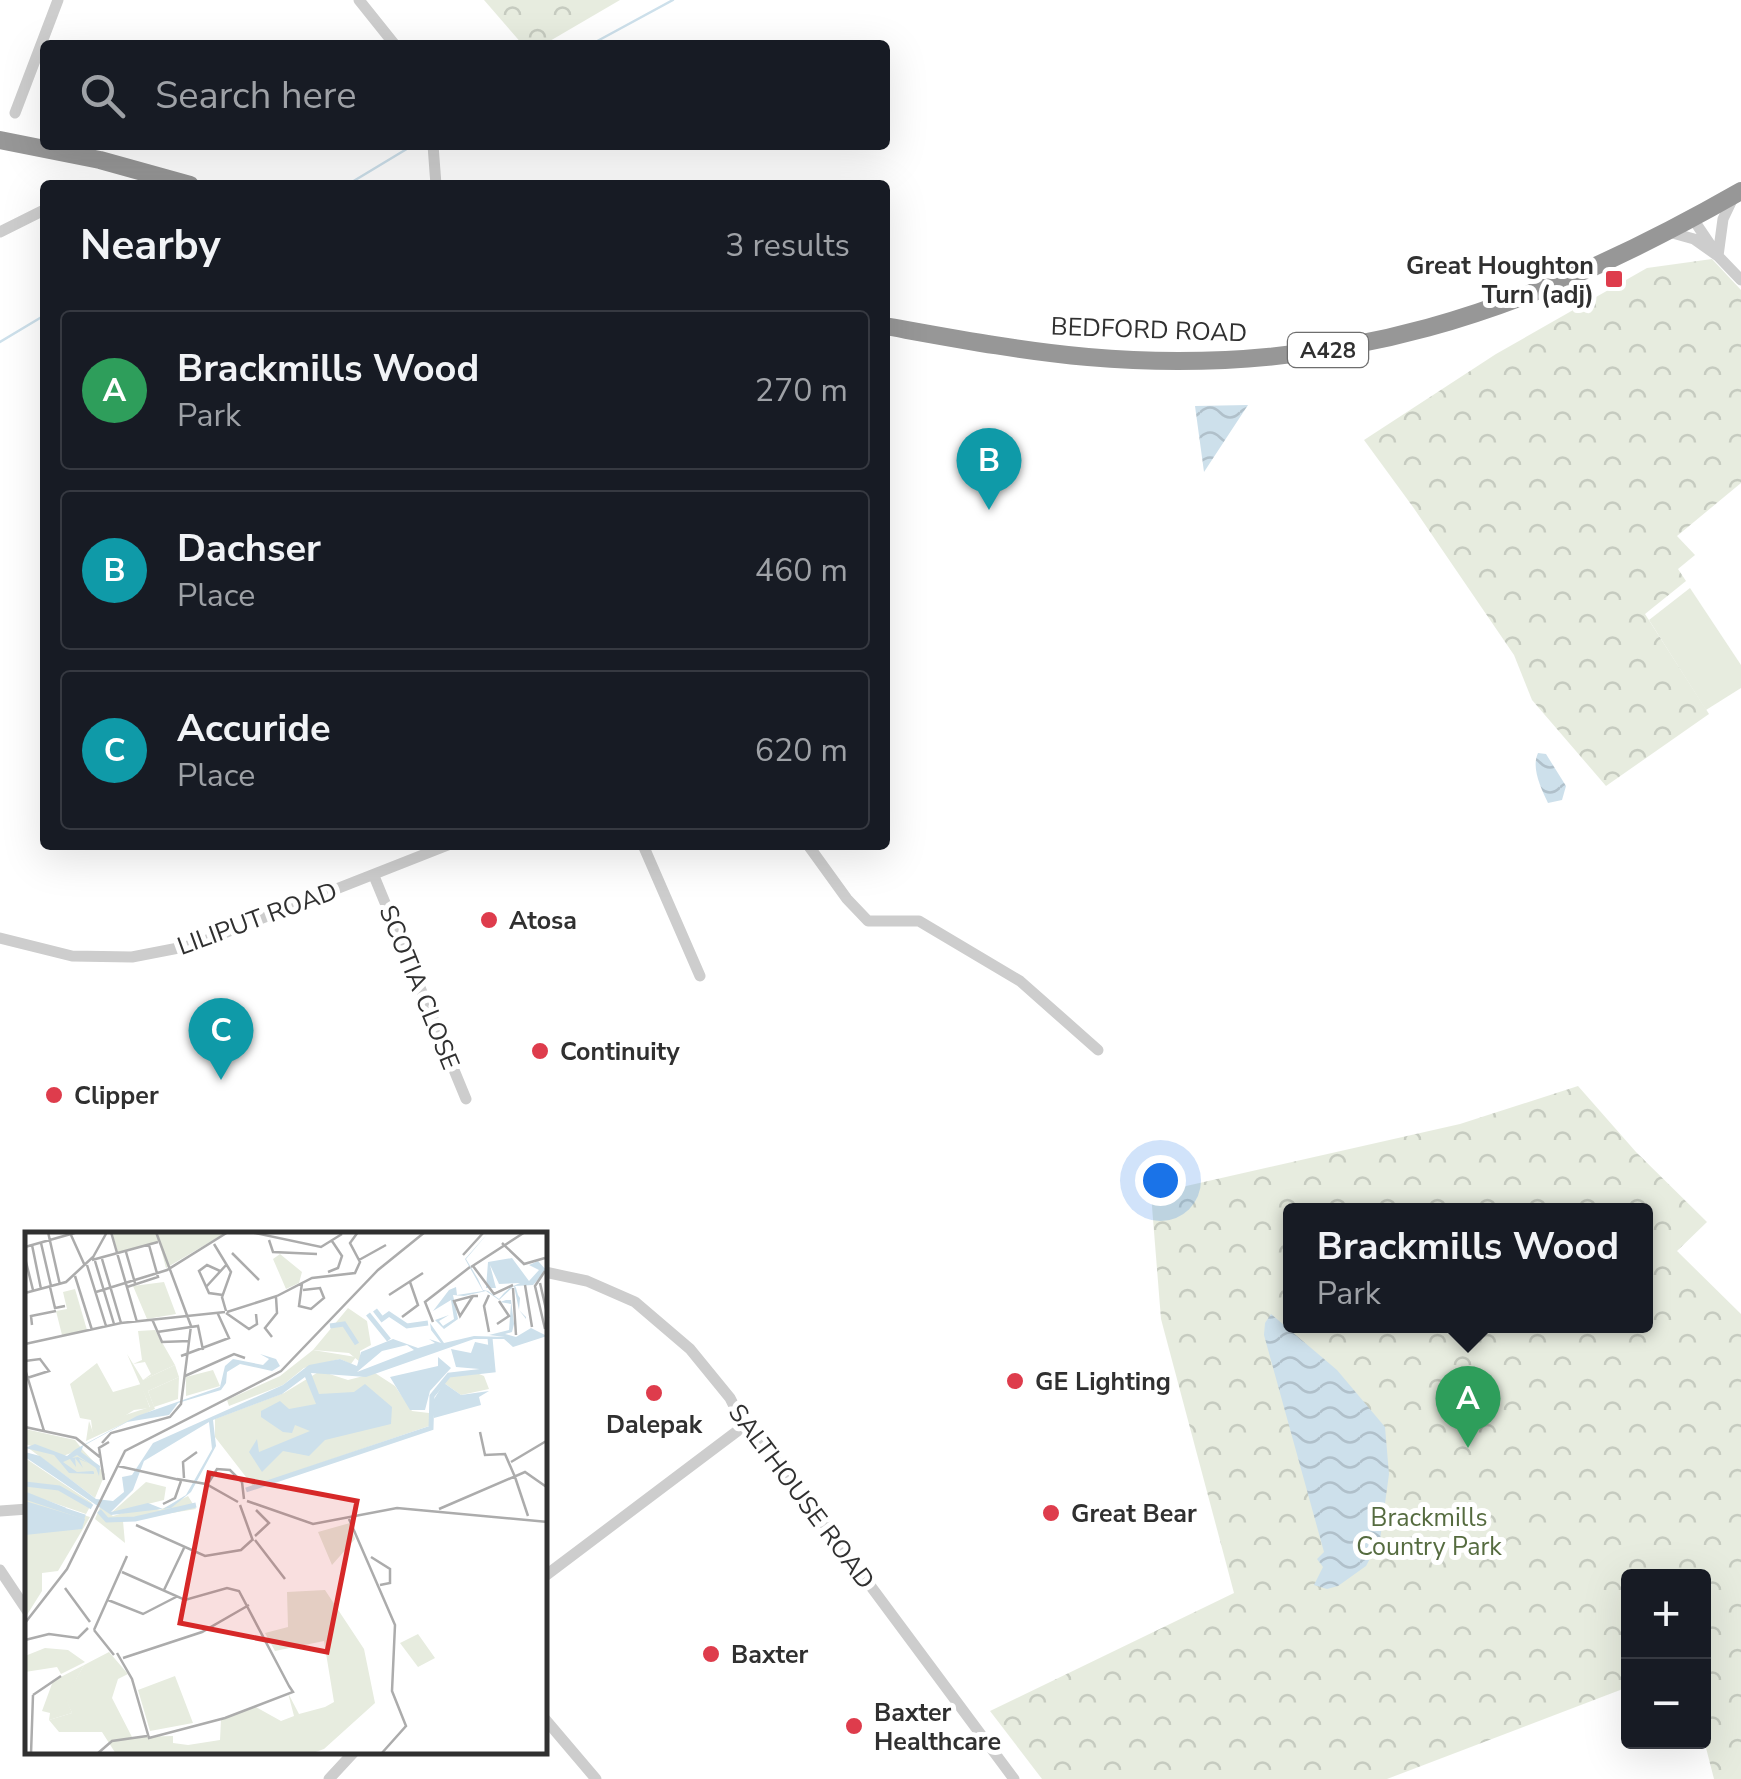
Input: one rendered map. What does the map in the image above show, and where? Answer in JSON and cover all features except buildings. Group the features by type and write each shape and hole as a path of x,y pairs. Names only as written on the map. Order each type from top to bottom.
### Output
{"highway":[{"path":"0,140 40,148"},
{"path":"50,150 172,180"},
{"name":"BEDFORD ROAD","path":"890,327 980,344 1090,357 1175,360 1299,354 1362,345 1446,326 1526,297 1669,232 1738,193"}],"street":[{"path":"43,40 58,0"},
{"path":"359,0 390,40"},
{"path":"15,112 40,47"},
{"path":"434,150 436,180"},
{"path":"1718,256 1722,218 1738,193"},
{"path":"0,232 40,211"},
{"path":"1693,219 1718,256 1741,280"},
{"path":"1669,232 1694,239 1718,256"},
{"name":"LILIPUT ROAD","path":"0,938 72,956 132,957 194,945 436,850"},
{"path":"645,850 700,976"},
{"path":"812,850 868,921 920,921 1020,981 1098,1050"},
{"name":"SCOTIA CLOSE","path":"374,876 466,1099"},
{"name":"SALTHOUSE ROAD","path":"548,1273 602,1286 635,1302 690,1349 730,1398 744,1426 797,1488 1014,1779"},
{"path":"548,1574 744,1426"},
{"path":"0,1511 25,1508"},
{"path":"0,1570 25,1608"},
{"path":"548,1723 596,1779"},
{"path":"329,1779 352,1754"}],"green space":[{"path":"484,0 620,0 552,40 519,40"},
{"path":"1712,259 1741,290 1741,483 1677,536 1695,555 1678,569 1686,581 1645,614 1709,714 1606,786 1532,700 1514,655 1364,440 1496,354 1647,268"},
{"path":"1690,588 1741,665 1741,688 1706,710 1649,620"},
{"name":"Brackmills Country Park","path":"1578,1086 1636,1152 1707,1222 1677,1251 1741,1314 1741,1779 1714,1779 1706,1749 1711,1749 1711,1569 1621,1569 1621,1690 1387,1779 1042,1779 990,1711 1234,1593 1161,1319 1151,1194 1460,1124"}],"water":[{"path":"1248,405 1204,472 1195,406"},
{"path":"1538,753 1546,754 1566,786 1562,800 1548,803 1536,771"},
{"path":"1271,1314 1283,1324 1283,1333 1293,1333 1337,1370 1385,1427 1389,1474 1380,1540 1366,1566 1338,1586 1327,1589 1314,1585 1323,1567 1317,1559 1324,1552 1264,1335"}],"waterway":[{"path":"599,40 673,0"},
{"path":"355,180 405,150"},
{"path":"0,342 40,318"}],"place":[{"name":"Great Houghton Turn (adj)","path":"1614,279"},
{"name":"Dachser","path":"989,510"},
{"name":"Atosa","path":"489,920"},
{"name":"Continuity","path":"540,1051"},
{"name":"Accuride","path":"221,1080"},
{"name":"Clipper","path":"54,1095"},
{"name":"GE Lighting","path":"1015,1381"},
{"name":"Dalepak","path":"654,1393"},
{"name":"Brackmills Wood","path":"1468,1448"},
{"name":"Great Bear","path":"1051,1513"},
{"name":"Baxter","path":"711,1654"},
{"name":"Baxter Healthcare","path":"854,1726"}]}
